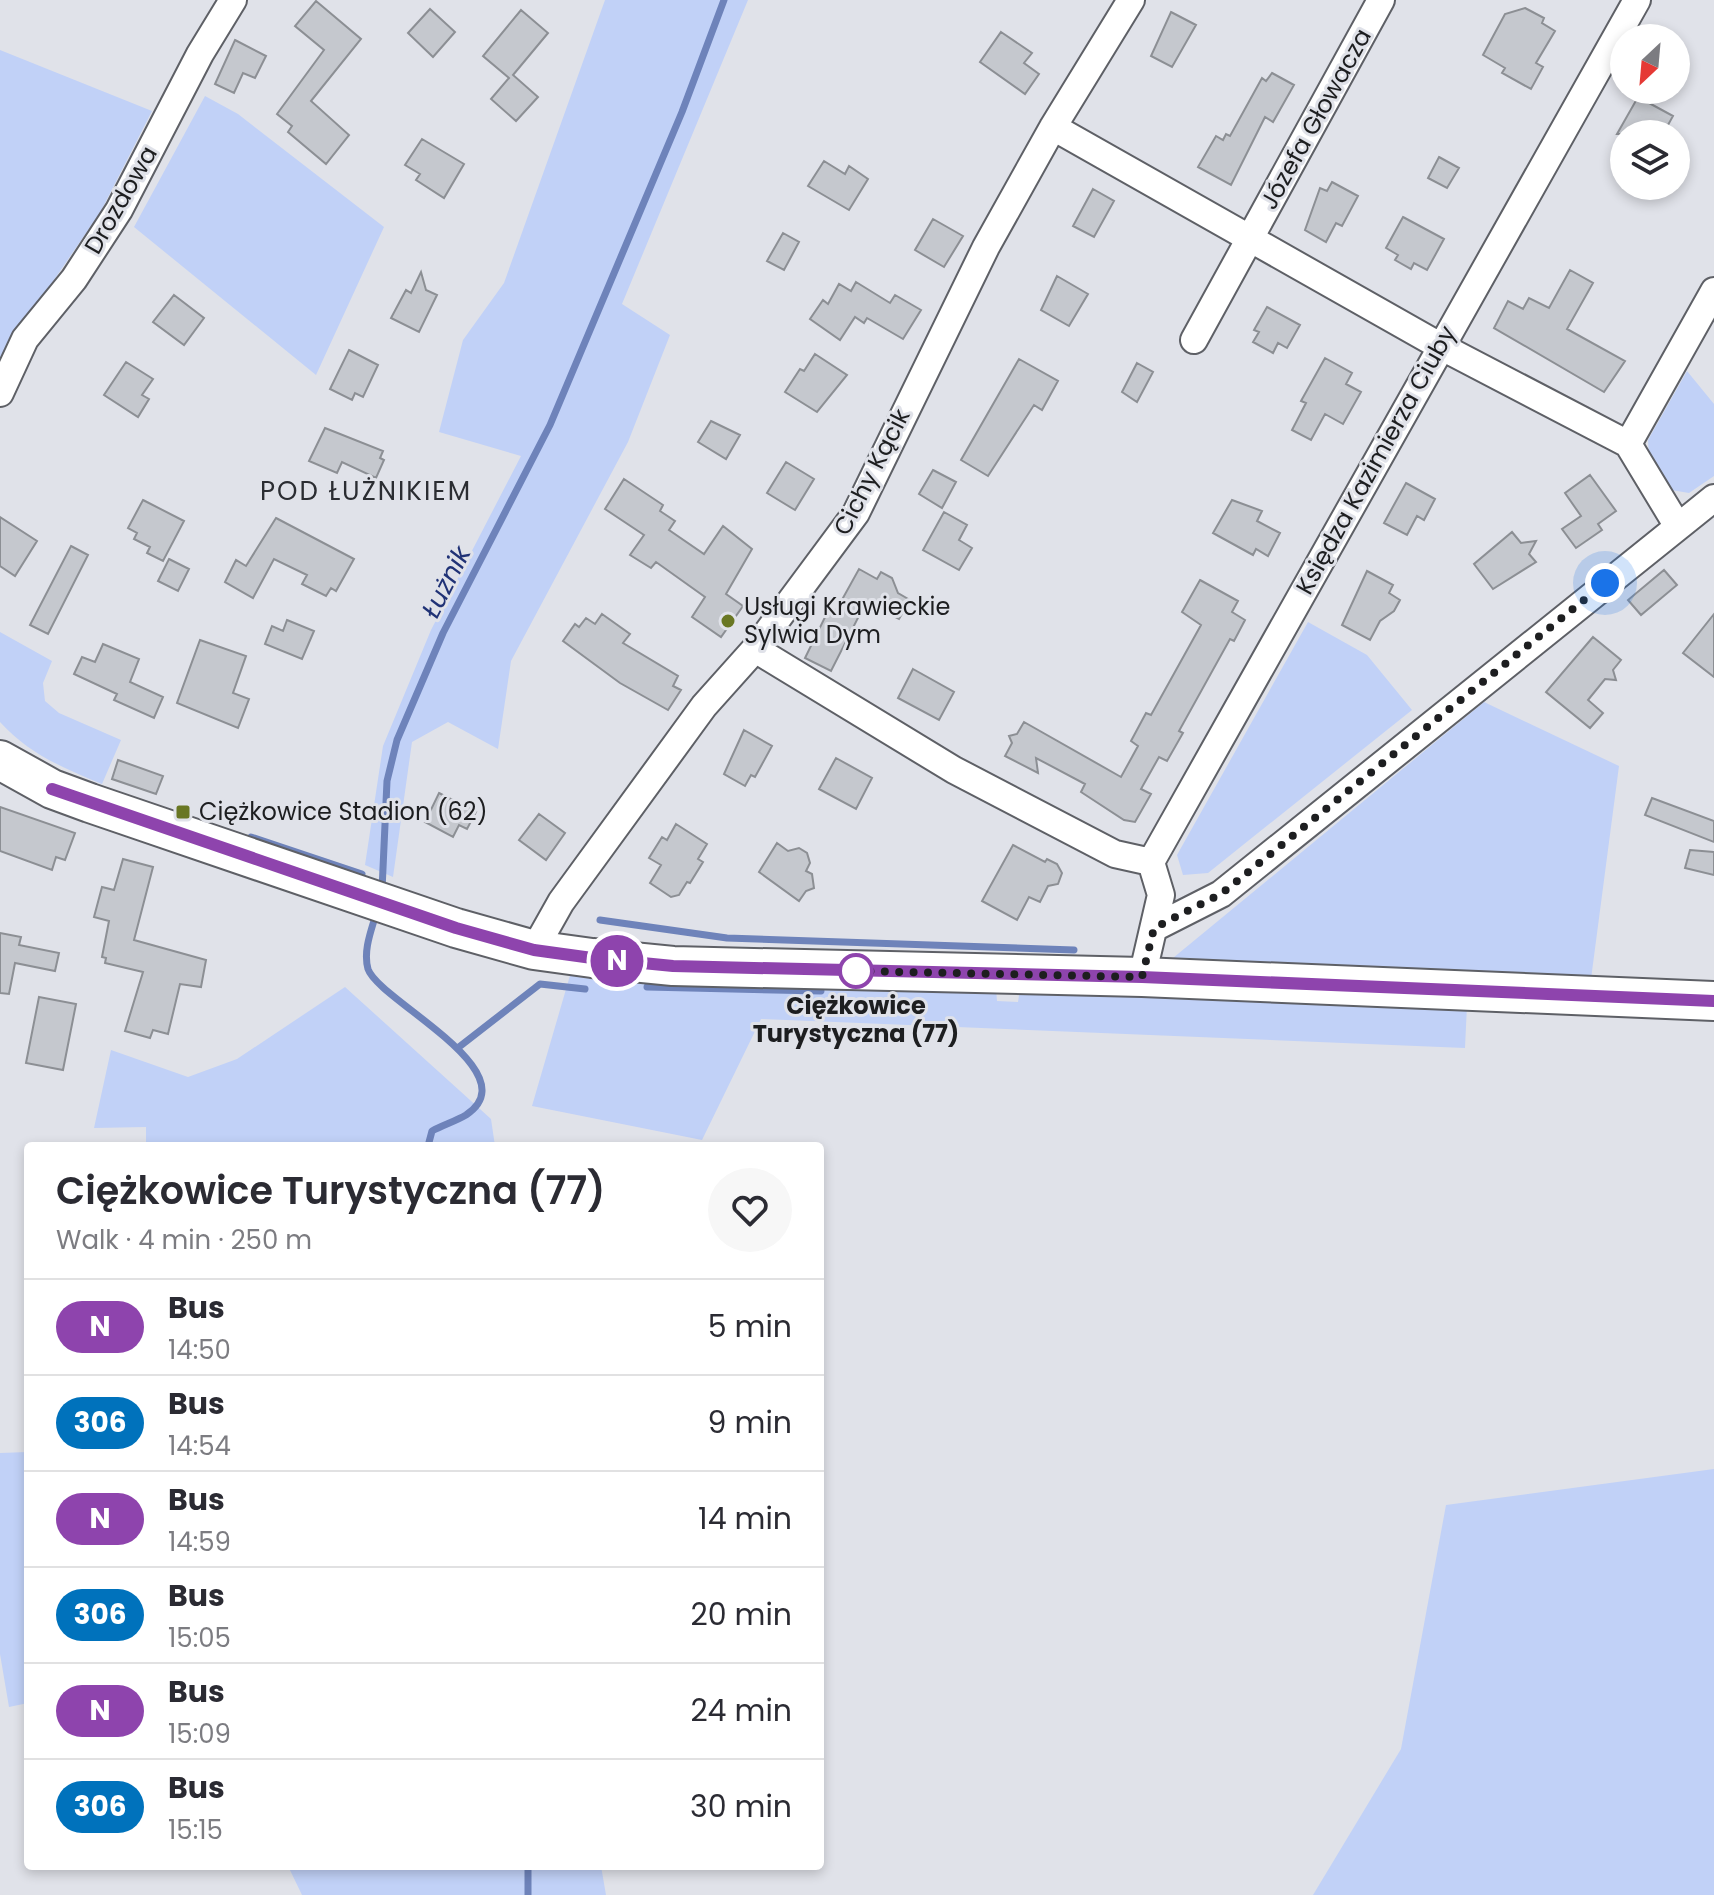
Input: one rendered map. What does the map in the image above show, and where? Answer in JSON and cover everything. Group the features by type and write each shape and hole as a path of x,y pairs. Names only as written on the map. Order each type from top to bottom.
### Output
{"street":[{"name":"Drozdowa","path":"0,393 25,339 74,279 119,210 200,54 233,0"},
{"name":"Cichy Kącik","path":"534,950 561,902 695,718 755,649 856,513 979,261 1053,127 1131,0"},
{"name":"Józefa Głowacza","path":"1194,340 1381,0"},
{"name":"Księdza Kazimierza Ciuby","path":"1151,862 1637,0"},
{"name":"Józefa Głowacza","path":"1053,127 1440,346 1628,444"},
{"path":"1677,525 1628,444 1714,291"},
{"path":"1154,928 1221,894 1714,498"},
{"path":"755,649 954,770 1115,854 1151,862 1161,895 1142,977"},
{"path":"0,760 52,789 90,803 379,902 534,950 673,966 1142,977 1714,1001"}],"shaded area":[{"path":"605,0 748,0 622,304 670,335 628,442 511,661 498,749 448,722 412,742 393,877 365,865 383,746 431,630 521,456 439,432 463,340 504,283"},
{"path":"0,50 152,111 101,211 9,346 0,365"},
{"path":"205,96 238,114 384,227 316,375 134,227"},
{"path":"1687,371 1714,404 1714,476 1689,493 1671,490 1649,457 1648,440"},
{"path":"1308,622 1367,655 1412,710 1208,873 1183,875 1177,855"},
{"path":"0,632 52,661 43,683 45,701 59,713 121,740 102,784 60,766 35,751 0,722"},
{"path":"1484,702 1619,766 1591,979 1173,958"},
{"path":"571,972 996,989 997,1001 1018,1002 1020,989 1467,1005 1465,1048 761,1019 702,1140 532,1106"},
{"path":"345,987 491,1119 494,1142 146,1142 146,1127 94,1128 111,1050 188,1077 237,1059"},
{"path":"24,1452 24,1704 9,1707 0,1654 0,1453"},
{"path":"1714,1469 1714,1895 1313,1895 1401,1749 1446,1505"},
{"path":"290,1870 602,1870 606,1895 302,1895"}],"building":[{"path":"316,1 361,39 311,101 349,135 326,164 288,132 292,126 277,114 324,50 295,26"},
{"path":"1525,8 1544,18 1542,23 1555,31 1536,63 1543,67 1531,89 1502,73 1505,68 1483,55 1505,14"},
{"path":"430,9 455,32 433,57 408,33"},
{"path":"521,10 548,33 513,75 538,97 516,121 491,99 509,78 483,56"},
{"path":"1171,12 1196,25 1172,67 1151,56"},
{"path":"1001,32 1032,53 1024,63 1039,74 1025,94 980,62"},
{"path":"235,40 266,56 255,78 243,73 234,93 215,84"},
{"path":"1272,73 1294,85 1273,122 1265,117 1231,185 1198,167 1216,136 1223,140 1226,134 1230,136 1262,78 1266,81"},
{"path":"1634,104 1651,104 1673,116 1671,120 1625,120"},
{"path":"422,139 464,164 444,198 416,180 420,174 405,165"},
{"path":"1439,157 1459,168 1447,188 1428,178"},
{"path":"824,161 845,174 849,166 868,179 849,210 808,186"},
{"path":"1332,182 1358,196 1342,226 1336,223 1326,242 1305,230 1320,188 1327,191"},
{"path":"1093,189 1114,201 1094,237 1073,226"},
{"path":"1403,217 1444,239 1427,270 1414,263 1411,269 1395,260 1398,255 1386,248"},
{"path":"933,219 963,236 944,267 915,250"},
{"path":"783,233 799,242 784,270 767,261"},
{"path":"1570,270 1593,283 1567,329 1625,361 1604,392 1494,328 1508,301 1523,309 1529,298 1549,308"},
{"path":"421,272 426,290 437,295 419,332 391,318 406,290 411,293"},
{"path":"1057,276 1088,294 1069,326 1041,310"},
{"path":"856,282 890,303 895,295 921,310 903,339 867,318 864,323 855,317 840,340 810,319 823,300 828,304 839,284 851,291"},
{"path":"174,295 204,318 184,345 153,322"},
{"path":"1267,307 1300,325 1287,348 1278,343 1273,353 1253,342 1259,332 1254,330"},
{"path":"349,350 378,365 363,397 355,393 352,400 330,389"},
{"path":"815,354 847,375 817,412 785,392 800,369 804,371"},
{"path":"1325,358 1352,373 1346,384 1361,392 1343,424 1325,414 1311,440 1292,430 1306,403 1301,401"},
{"path":"1019,359 1058,381 1042,410 1034,405 988,476 961,460"},
{"path":"126,362 153,379 142,395 149,399 138,417 104,395"},
{"path":"1137,363 1153,372 1137,402 1122,392"},
{"path":"711,421 740,435 726,459 698,442"},
{"path":"325,428 383,451 380,458 384,460 376,478 342,462 337,473 309,461"},
{"path":"786,462 814,479 795,510 767,493"},
{"path":"933,470 956,482 942,508 919,494"},
{"path":"1590,475 1616,511 1598,524 1602,530 1576,548 1562,529 1581,516 1565,493"},
{"path":"624,479 663,505 660,511 675,521 669,530 704,554 723,526 752,549 726,594 743,606 721,637 692,617 705,597 656,562 651,568 630,555 644,535 605,509"},
{"path":"1406,483 1435,499 1424,520 1417,516 1407,535 1384,523"},
{"path":"143,500 184,521 163,561 147,553 150,547 134,539 137,533 128,528"},
{"path":"1232,500 1262,511 1257,521 1280,533 1268,556 1256,549 1253,555 1213,533"},
{"path":"944,512 967,525 959,540 972,548 959,570 923,550"},
{"path":"0,517 37,541 15,576 0,566"},
{"path":"276,518 354,559 336,591 331,588 326,596 302,584 307,575 274,559 253,598 225,582 236,560 246,566"},
{"path":"1512,532 1521,543 1536,541 1529,554 1536,562 1493,589 1474,564"},
{"path":"71,546 88,555 48,634 30,625"},
{"path":"169,559 189,569 178,591 158,581"},
{"path":"859,569 877,579 881,572 892,578 898,593 910,600 899,619 866,602 831,671 805,658 827,613 833,616"},
{"path":"1664,570 1677,585 1641,615 1628,600"},
{"path":"1367,571 1393,585 1389,593 1400,600 1394,611 1380,621 1370,640 1342,625"},
{"path":"1200,580 1238,601 1232,612 1245,620 1234,641 1230,639 1179,731 1183,733 1167,761 1159,757 1141,789 1151,794 1135,822 1124,820 1081,792 1085,784 1036,758 1038,773 1005,756 1012,743 1009,736 1017,734 1024,722 1121,777 1138,746 1131,741 1146,713 1151,715 1201,625 1182,612"},
{"path":"602,614 630,634 623,643 678,676 673,686 681,690 668,710 620,683 563,641 575,624 579,627 586,618 595,624"},
{"path":"1714,614 1714,677 1683,653"},
{"path":"287,620 314,631 302,659 265,644 272,626 283,631"},
{"path":"1593,637 1621,660 1613,670 1616,680 1605,679 1588,700 1603,713 1590,728 1546,692"},
{"path":"200,640 246,656 233,693 249,699 238,728 177,703"},
{"path":"103,644 139,659 130,682 163,697 154,718 114,700 117,694 74,674 82,657 95,662"},
{"path":"913,669 954,692 939,720 898,698"},
{"path":"744,730 772,746 755,777 751,775 745,786 724,774"},
{"path":"836,758 872,778 856,809 819,789"},
{"path":"118,760 163,776 156,794 112,779"},
{"path":"439,793 476,812 467,829 459,825 453,837 425,822"},
{"path":"1652,798 1714,821 1714,842 1645,815"},
{"path":"0,807 75,833 65,860 56,857 52,870 0,851"},
{"path":"539,814 565,833 546,860 519,840"},
{"path":"676,824 707,844 698,859 703,862 690,883 687,882 679,895 671,897 650,883 661,865 649,858 662,837 667,840"},
{"path":"777,843 788,851 799,848 807,853 810,863 806,871 812,874 814,888 806,891 799,901 759,872"},
{"path":"1013,845 1045,862 1047,859 1057,864 1062,873 1058,884 1048,886 1040,902 1029,897 1017,920 982,901"},
{"path":"1690,850 1714,852 1714,875 1685,868"},
{"path":"123,859 153,867 134,940 206,960 201,987 180,984 168,1034 153,1030 150,1038 125,1031 143,972 105,963 106,958 102,957 109,921 94,917 102,887 114,890"},
{"path":"0,933 21,937 19,945 59,953 55,971 15,963 9,994 0,993"},
{"path":"39,997 76,1004 63,1070 26,1063"}],"waterway":[{"name":"Łużnik","path":"382,890 387,781 397,740 443,633 550,425 682,112 724,0"},
{"path":"251,837 362,874"},
{"name":"Łużnik","path":"376,914 367,948 368,969 378,982 466,1058 480,1078 481,1098 466,1115 432,1131 429,1142"},
{"path":"600,920 727,938 1074,950"},
{"path":"459,1047 540,984 585,989"},
{"path":"647,987 821,991"},
{"name":"Łużnik","path":"528,1870 528,1895"}],"bus line":[{"name":"N","path":"52,789 456,928 534,950 592,958 673,966 1142,977 1503,995 1714,1001"}],"place":[{"name":"Usługi Krawieckie Sylwia Dym","path":"728,621"},
{"name":"Ciężkowice Stadion (62)","path":"183,812"},
{"name":"Ciężkowice Turystyczna (77)","path":"856,971"}],"district":[{"name":"POD ŁUŻNIKIEM","path":"366,491"}],"route":[{"path":"856,971 1142,977 1154,928 1221,894 1605,583"}]}
